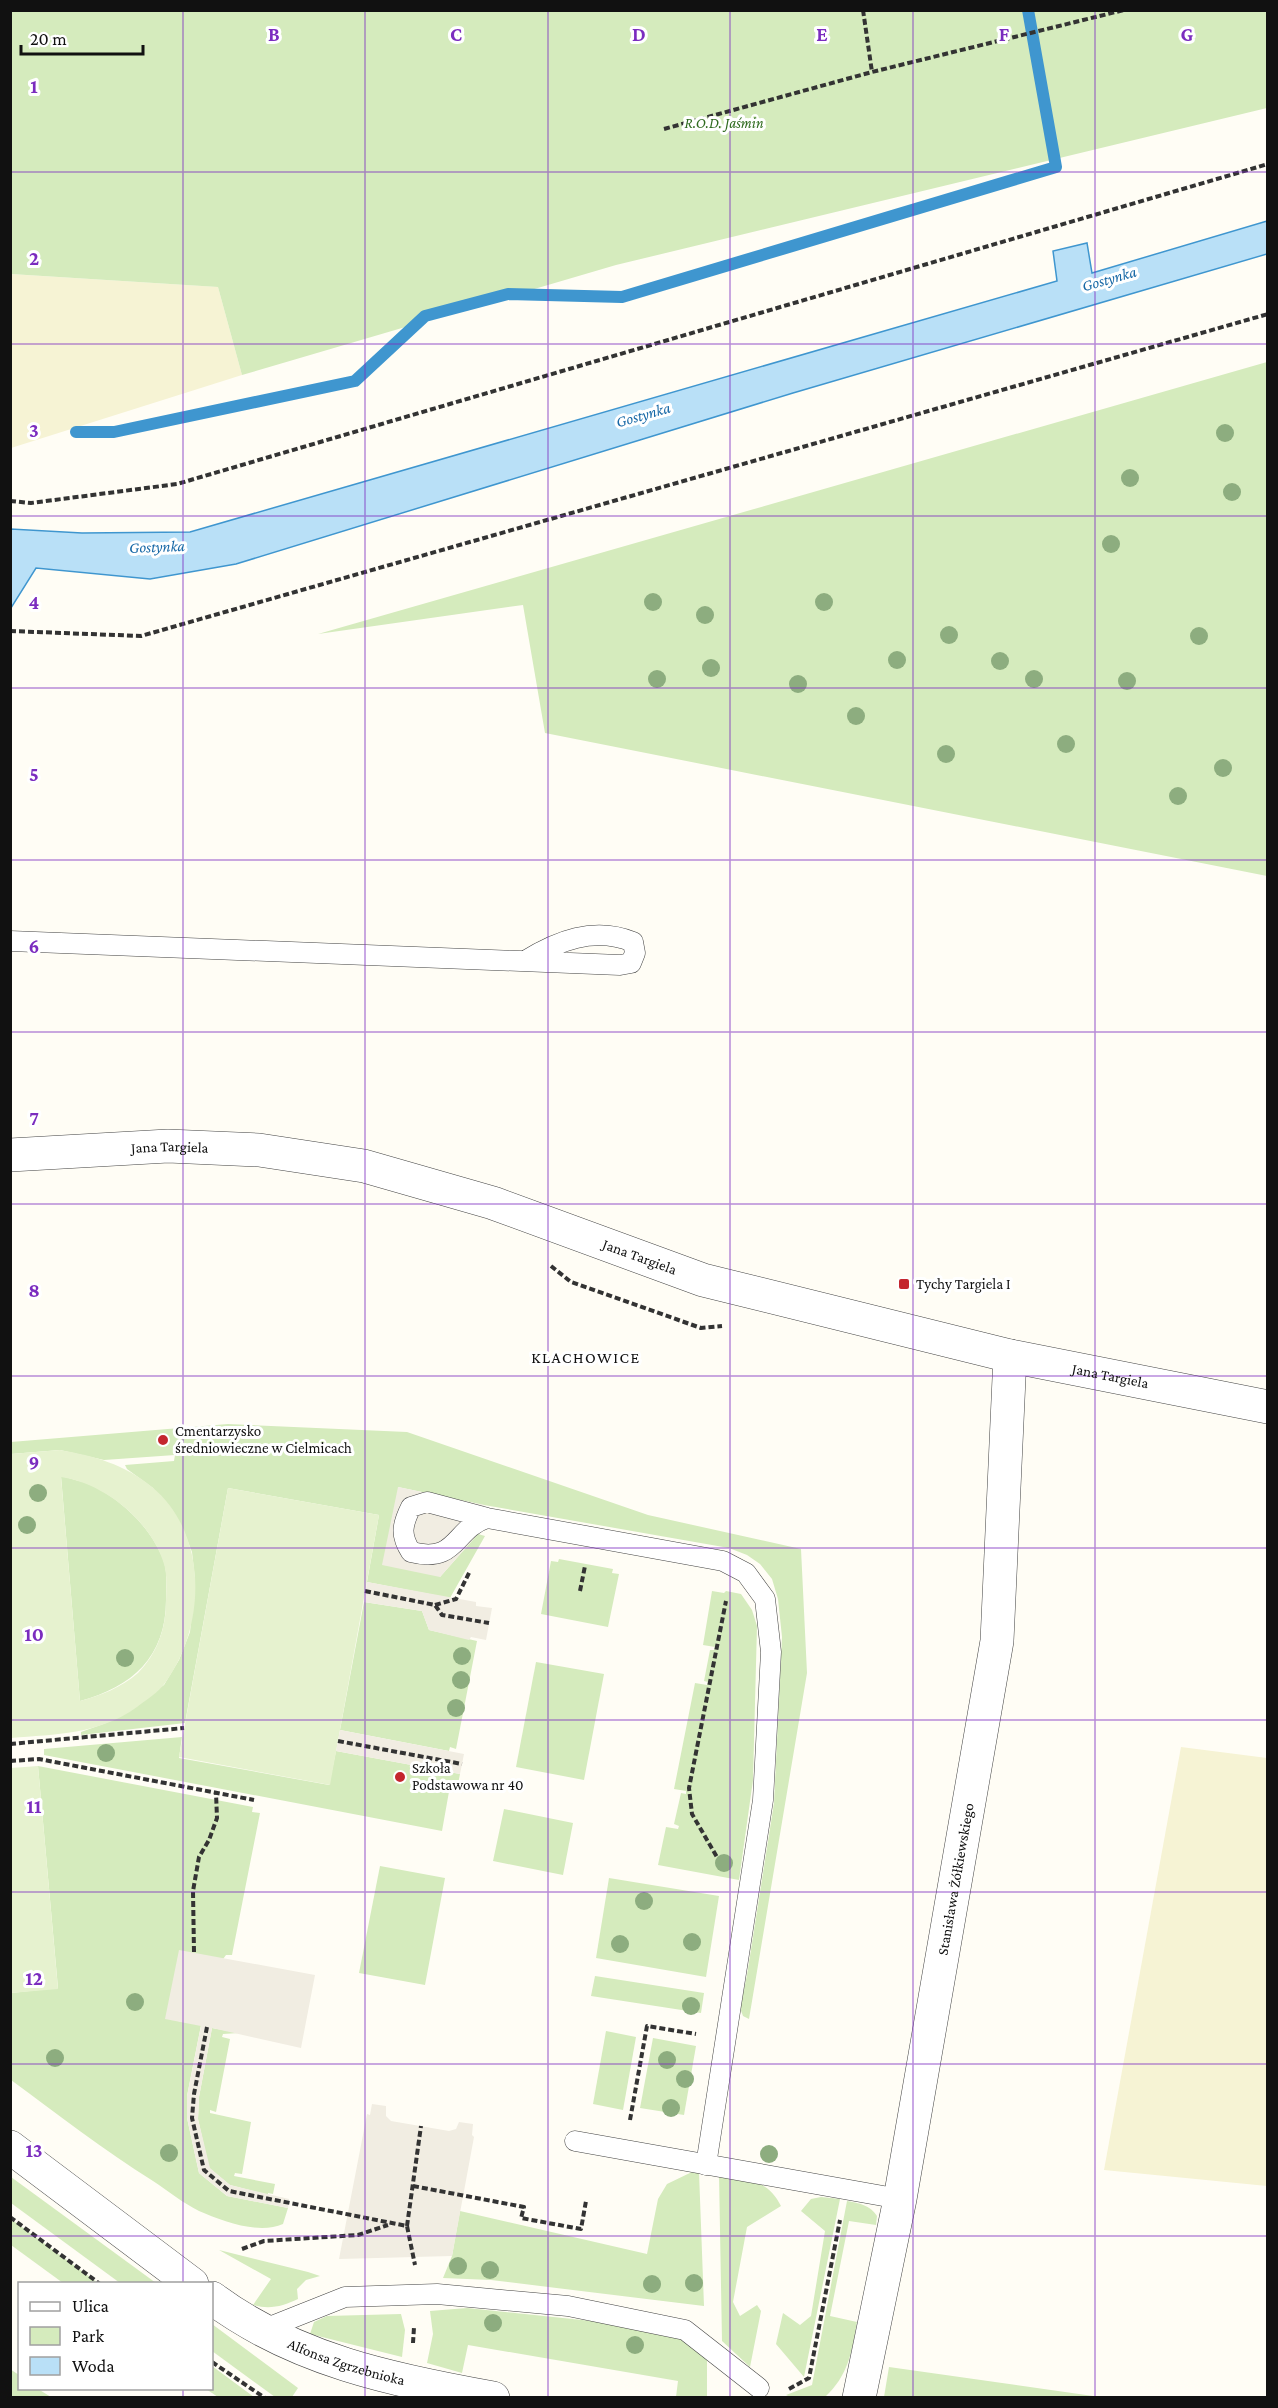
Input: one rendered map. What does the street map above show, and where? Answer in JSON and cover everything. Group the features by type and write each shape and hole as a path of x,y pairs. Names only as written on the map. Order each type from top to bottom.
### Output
{"street":[{"name":"Jana Targiela","path":"10,1155 180,1147 259,1150 364,1167 493,1203 703,1280 1010,1356 1268,1407"},
{"name":"Stanisława Żółkiewskiego","path":"859,2397 900,2199 997,1641 1010,1356"},
{"path":"10,2147 191,2282"},
{"name":"Alfonsa Zgrzebnioka","path":"213,2299 239,2319 311,2354 410,2383 493,2397"}],"lane":[{"path":"10,941 525,961"},
{"path":"487,1518 723,1561 746,1573 765,1599 771,1652 763,1800 706,2165"},
{"path":"575,2141 900,2199"},
{"path":"262,2330 345,2297 437,2294 568,2306 685,2330 759,2388"}],"path":[{"path":"863,10 872,72"},
{"path":"664,129 872,72 1124,10"},
{"path":"10,501 31,503 177,484 1268,164"},
{"path":"10,631 141,636 1268,314"},
{"path":"545,1262 572,1282 701,1328 725,1325"},
{"path":"365,1592 435,1605 456,1599 476,1562"},
{"path":"580,1591 585,1563"},
{"path":"724,1870 692,1814 690,1788 728,1593"},
{"path":"435,1605 442,1615 489,1623"},
{"path":"10,1744 184,1728"},
{"path":"338,1741 462,1764"},
{"path":"10,1761 39,1759 254,1800"},
{"path":"194,1952 193,1891 199,1857 209,1840 217,1818 216,1792"},
{"path":"629,2127 646,2026 702,2035"},
{"path":"207,2027 194,2094 192,2118 204,2170 229,2191 407,2226"},
{"path":"410,2383 417,2275 407,2226 421,2127"},
{"path":"413,2186 524,2207 521,2218 581,2229 586,2201"},
{"path":"759,2388 784,2391 809,2378 844,2200 861,2193"},
{"path":"10,2217 99,2282"},
{"path":"242,2249 264,2241 358,2235 390,2224"},
{"path":"213,2363 265,2397"}],"shaded area":[{"path":"10,274 218,287 242,375 11,448"},
{"path":"398,1487 484,1505 478,1534 440,1577 382,1565"},
{"path":"367,1582 476,1602 476,1606 492,1608 486,1640 471,1637 469,1640 429,1630 422,1611 364,1602"},
{"path":"340,1730 464,1754 460,1774 336,1751"},
{"path":"1181,1747 1267,1758 1267,2186 1104,2170"},
{"path":"179,1950 315,1975 301,2048 212,2028 199,2097 198,2119 210,2168 230,2185 289,2199 288,2208 227,2196 199,2173 187,2118 187,2096 201,2026 165,2019"},
{"path":"372,2104 386,2106 386,2116 391,2121 449,2131 456,2129 459,2122 473,2124 472,2135 474,2137 452,2256 339,2259 367,2114 370,2115"}],"green space":[{"name":"R.O.D. Jaśmin","path":"10,11 1267,11 1267,108 616,265 242,375 218,287 11,274"},
{"path":"1267,362 1267,876 545,733 523,605 318,634"},
{"path":"228,1424 407,1432 648,1515 801,1549 807,1673 749,2019 743,2016 740,2008 774,1803 782,1637 778,1599 772,1579 760,1564 747,1555 729,1548 484,1505 398,1487 440,1577 478,1534 485,1536 450,1598 367,1582 379,1515 228,1488 185,1723 81,1735 81,1732 106,1723 164,1685 179,1660 190,1632 195,1579 192,1552 183,1529 153,1488 127,1469 125,1465 174,1461 175,1455 104,1460 60,1450 11,1454 11,1442"},
{"path":"60,1450 97,1458 131,1472 152,1487 171,1507 184,1530 192,1555 195,1582 194,1609 179,1660 156,1693 122,1716 92,1728 60,1734 11,1738 11,1454","holes":["61,1477 77,1481 108,1495 136,1518 156,1546 165,1566 166,1581 166,1612 162,1631 145,1666 118,1687 80,1701"]},
{"path":"61,1476 88,1484 124,1506 143,1526 158,1547 165,1564 166,1574 166,1600 160,1638 143,1667 115,1687 80,1701"},
{"path":"228,1488 379,1515 330,1785 179,1757"},
{"path":"559,1559 613,1569 612,1573 619,1574 608,1627 541,1614 551,1561 558,1562"},
{"path":"712,1591 741,1594 752,1610 757,1626 753,1780 739,1880 658,1865 666,1827 678,1829 679,1826 674,1824 681,1793 686,1794 686,1791 674,1789 695,1683 707,1685 708,1682 704,1681 710,1650 714,1650 715,1647 703,1645"},
{"path":"364,1602 422,1611 429,1630 477,1641 456,1749 450,1747 449,1751 340,1730"},
{"path":"536,1662 604,1674 584,1780 516,1767"},
{"path":"182,1737 179,1758 329,1785 336,1751 460,1774 458,1784 442,1781 442,1785 450,1786 442,1831 44,1755 44,1749"},
{"path":"38,1766 253,1807 252,1812 260,1813 232,1955 226,1955 178,2021 201,2025 187,2096 187,2118 199,2173 227,2196 288,2208 283,2224 263,2228 252,2227 218,2219 199,2211 81,2132 11,2080 11,1993 58,1988"},
{"path":"38,1766 58,1989 11,1993 11,1768"},
{"path":"504,1809 573,1823 563,1875 493,1861"},
{"path":"380,1866 445,1878 425,1985 359,1973"},
{"path":"609,1878 719,1896 706,1977 596,1958"},
{"path":"595,1976 704,1993 701,2013 591,1996"},
{"path":"212,2028 239,2033 223,2034 222,2037 230,2039 216,2112 210,2110 210,2113 251,2122 242,2174 235,2173 234,2176 275,2184 273,2194 268,2193 268,2195 230,2185 209,2168 198,2119 199,2097"},
{"path":"606,2031 636,2037 623,2110 593,2104"},
{"path":"653,2038 696,2046 684,2115 640,2108"},
{"path":"694,2171 699,2172 704,2306 491,2280 443,2278 452,2256 460,2211 647,2254 658,2199 667,2184"},
{"path":"719,2174 747,2179 763,2185 776,2197 781,2206 747,2227 733,2302 740,2316 757,2305 761,2311 750,2367 722,2341"},
{"path":"10,2177 155,2282 119,2282 11,2203"},
{"path":"821,2197 840,2199 804,2377 776,2344 783,2313 800,2325 811,2316 825,2231 801,2211 811,2199"},
{"path":"847,2201 868,2207 877,2216 876,2225 849,2221 830,2316 857,2322 851,2353 839,2381 825,2397 790,2397 786,2395 812,2385"},
{"path":"11,2219 97,2282 62,2282 11,2245"},
{"path":"219,2250 320,2276 306,2280 297,2289 298,2299 271,2307 253,2305 271,2279"},
{"path":"467,2308 601,2322 681,2337 707,2358 707,2397 676,2397 678,2381 468,2345 462,2373 427,2363 433,2334 430,2311"},
{"path":"401,2314 405,2330 402,2357 310,2334 314,2322 327,2316"},
{"path":"213,2325 298,2388 292,2397 275,2397 213,2352"},
{"path":"213,2367 254,2397 218,2397 208,2390 213,2390"},
{"path":"889,2367 1100,2397 884,2397"},
{"path":"10,2369 18,2374 18,2390 40,2390 51,2397 11,2397"}],"water":[{"name":"Gostynka","path":"1267,221 1267,254 793,393 236,564 150,579 36,568 11,608 11,529 82,533 190,532 1057,281 1053,251 1087,243 1092,273"}],"waterway":[{"path":"76,432 114,432 355,381 425,316 508,294 622,297 1056,167 1028,10"}],"place":[{"name":"Tychy Targiela I","path":"904,1284"},
{"name":"Cmentarzysko średniowieczne w Cielmicach","path":"163,1440"},
{"name":"Szkoła Podstawowa nr 40","path":"400,1777"}],"district":[{"name":"KLACHOWICE","path":"586,1357"}]}
